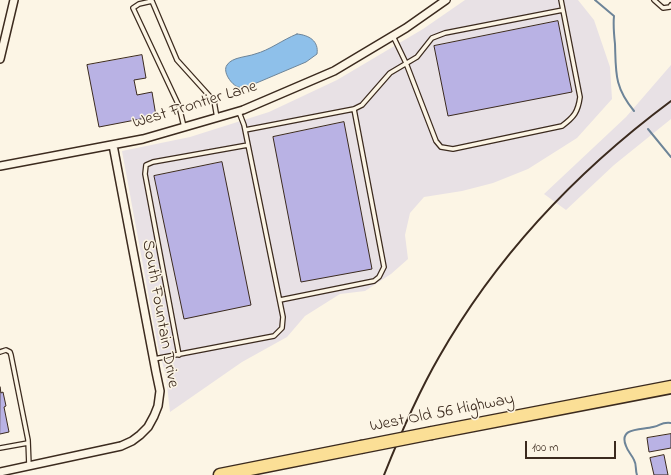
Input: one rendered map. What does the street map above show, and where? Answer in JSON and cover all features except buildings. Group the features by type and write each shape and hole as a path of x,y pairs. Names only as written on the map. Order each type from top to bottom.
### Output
{"highway":[{"name":"West Old 56 Highway","path":"220,475 671,387"}],"street":[{"path":"0,59 14,0"},
{"name":"West Frontier Lane","path":"0,166 143,139 239,112 334,71 393,36 446,0"},
{"name":"South Fountain Drive","path":"0,472 121,446 140,435 148,427 158,406 160,391 113,145"}],"lane":[{"path":"393,36 406,63 436,141 441,147 453,149 562,126 572,119 578,109 580,97 561,0"},
{"path":"654,0 663,8 670,7 671,5"},
{"path":"184,127 179,106 133,8 138,4 152,1 177,60 214,101 217,118"},
{"path":"245,130 354,109 362,105 390,73 417,56 432,38 445,33 563,10"},
{"path":"280,300 374,281 379,277 384,267 354,109"},
{"path":"154,359 274,336 282,328 283,317 280,300 245,130 239,112"},
{"path":"179,355 145,174 146,165 154,162 248,145"},
{"path":"0,352 6,350 10,352 11,355 28,443 29,466"},
{"path":"0,448 28,443"}],"shaded area":[{"path":"465,0 578,0 594,20 610,67 612,99 577,138 528,169 493,183 462,191 424,197 410,213 405,235 408,259 391,274 365,291 340,294 305,316 287,337 242,362 170,412 166,376 158,347 122,151 190,137 269,112 337,80 423,29"},
{"path":"671,65 671,119 614,165 566,210 544,194 626,117"}],"water":[{"path":"297,34 309,37 315,42 317,54 306,62 245,88 236,86 228,78 226,68 232,60 260,52"}],"waterway":[{"path":"595,0 614,16 617,79 619,87 634,111"},
{"path":"648,129 671,157"},
{"path":"637,475 635,462 624,440 625,435 632,430 653,427 663,423 671,423"}],"railway":[{"path":"384,475 409,415 431,371 486,284 513,250 572,186 603,156 671,101"}]}
